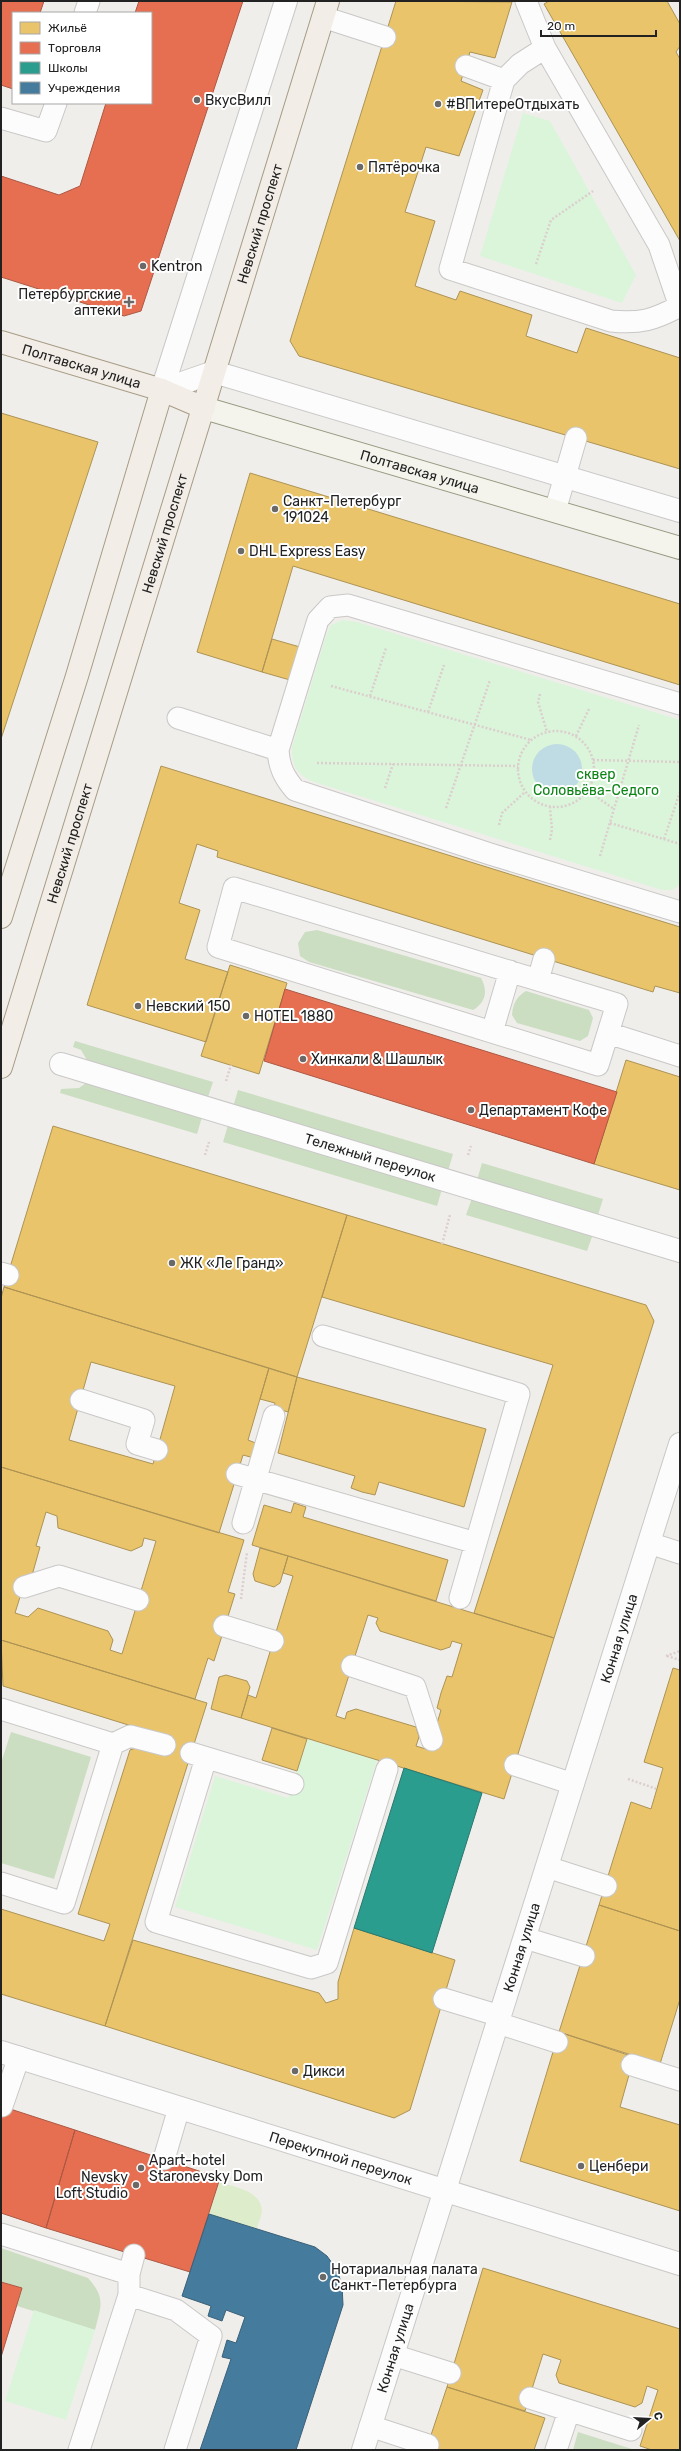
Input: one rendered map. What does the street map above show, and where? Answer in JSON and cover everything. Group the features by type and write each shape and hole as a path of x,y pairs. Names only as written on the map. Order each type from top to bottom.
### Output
{"main road":[{"name":"Невский проспект","path":"1,1067 326,9"},
{"name":"Полтавская улица","path":"1,342 162,390 204,408"},
{"path":"1,917 80,668 162,390"}],"street":[{"path":"162,390 286,1"},
{"path":"162,390 214,372 680,511"},
{"name":"Полтавская улица","path":"204,408 680,548"},
{"name":"Тележный переулок","path":"60,1064 680,1251"},
{"name":"Конная улица","path":"363,2450 680,1444"},
{"name":"Перекупной переулок","path":"10,2055 680,2264"}],"lane":[{"path":"85,12 89,1"},
{"path":"526,1 545,48 659,245 680,306 660,317 609,328 526,294 450,269 504,80 520,64 545,48"},
{"path":"326,9 385,37"},
{"path":"466,66 504,80"},
{"path":"1,118 46,131 56,104"},
{"path":"554,511 576,438"},
{"path":"680,704 348,605 330,607 318,620 278,756 284,778 295,790 490,854 565,885 591,885 680,912"},
{"path":"178,718 278,756"},
{"path":"234,888 510,971 617,1004 598,1065 218,947 234,888"},
{"path":"538,980 544,959"},
{"path":"492,1032 510,971"},
{"path":"608,1033 680,1056"},
{"path":"323,1336 519,1394 460,1598"},
{"path":"81,1400 144,1420 137,1444 157,1450"},
{"path":"243,1523 247,1476 274,1416"},
{"path":"247,1476 476,1543"},
{"path":"649,1543 680,1553"},
{"path":"24,1587 59,1576 138,1600"},
{"path":"228,1627 273,1642"},
{"path":"352,1666 415,1687 432,1740"},
{"path":"1,1709 113,1744 130,1736 165,1745"},
{"path":"1,1883 64,1903 113,1744"},
{"path":"293,1784 198,1756 156,1922 311,1968 335,1966 387,1769"},
{"path":"515,1765 573,1784"},
{"path":"547,1867 606,1886"},
{"path":"525,1938 584,1956"},
{"path":"444,1999 557,2042"},
{"path":"2,2106 10,2055"},
{"path":"632,2065 680,2080"},
{"path":"164,2159 179,2108"},
{"path":"1,2234 132,2264 128,2295 79,2450"},
{"path":"128,2295 176,2310 211,2336 175,2450"},
{"path":"393,2355 450,2373"},
{"path":"530,2398 631,2430"},
{"path":"556,2450 570,2411"},
{"path":"370,2426 428,2445"}],"path":[{"path":"526,294 551,220 618,173"},
{"path":"370,696 395,619"},
{"path":"428,712 454,637"},
{"path":"436,837 500,650"},
{"path":"547,732 538,702 548,665"},
{"path":"301,677 531,740"},
{"path":"591,885 648,695"},
{"path":"561,731 576,736 587,746 594,760 594,776 588,791 577,801 564,807 550,807 537,802 525,792 519,780 518,766 522,752 531,740 547,732 561,731"},
{"path":"278,756 460,765 518,766"},
{"path":"594,760 680,762"},
{"path":"588,791 614,809"},
{"path":"490,854 502,813 525,792"},
{"path":"664,839 680,792"},
{"path":"610,823 680,844"},
{"path":"228,1073 231,1065"},
{"path":"442,1244 447,1227"},
{"path":"228,1627 244,1590 248,1540 243,1523"},
{"path":"680,1651 666,1656 680,1660"},
{"path":"628,1779 657,1789"}],"green space":[{"path":"523,113 550,121 636,275 622,303 480,256"},
{"name":"сквер Соловьёва-Седого","path":"343,620 357,622 680,720 680,884 673,890 662,890 311,781 301,774 294,763 292,747 326,636 331,625"},
{"path":"317,930 481,978 485,987 483,1000 473,1010 309,962 300,956 298,943 305,932"},
{"path":"526,991 589,1010 593,1018 588,1036 580,1041 517,1023 512,1015 513,1007 517,998"},
{"path":"75,1041 213,1082 207,1100 90,1065 81,1050 73,1047"},
{"path":"86,1083 202,1117 197,1134 60,1093 61,1089 79,1088"},
{"path":"238,1090 453,1154 448,1171 233,1107"},
{"path":"228,1125 442,1189 437,1206 223,1142"},
{"path":"482,1163 603,1199 598,1215 477,1180"},
{"path":"472,1198 593,1234 587,1251 466,1215"},
{"path":"11,1732 91,1757 54,1879 1,1863 1,1763"},
{"path":"307,1739 377,1760 317,1950 175,1907 215,1776 288,1798"},
{"path":"219,2182 245,2190 257,2198 262,2210 257,2229 209,2214"},
{"path":"1,2248 88,2278 98,2291 100,2297 99,2315 95,2330 17,2306 22,2288 1,2282"},
{"path":"34,2310 95,2330 66,2420 5,2401"},
{"path":"578,2432 635,2450 573,2450"}],"water":[{"path":"552,744 562,744 575,751 582,764 582,774 575,787 562,794 552,794 543,790 536,783 532,774 532,764 536,755 543,748"}],"building: Жильё":[{"path":"396,1 512,2 495,58 470,52 461,81 483,90 459,156 426,147 405,212 435,221 415,286 456,300 460,291 532,315 526,336 577,353 586,328 680,358 680,469 299,356 290,341"},
{"path":"549,1 667,1 680,24 680,46 676,52 680,59 680,241 544,4"},
{"path":"1,413 98,442 1,739"},
{"path":"250,473 680,604 680,685 293,566 262,672 197,652"},
{"path":"272,639 300,647 290,680 262,672"},
{"path":"161,766 680,927 680,993 655,986 653,992 217,857 218,851 197,844 179,903 200,910 185,959 228,972 206,1042 87,1005"},
{"name":"HOTEL 1880","path":"230,965 287,983 259,1074 201,1056"},
{"path":"626,1060 680,1077 680,1190 594,1164"},
{"name":"ЖК «Ле Гранд»","path":"53,1126 347,1215 297,1377 4,1287"},
{"path":"347,1215 646,1305 654,1321 554,1638 474,1613 553,1365 322,1297"},
{"path":"4,1287 269,1368 248,1440 258,1444 254,1458 243,1455 219,1533 1,1467 1,1298","holes":["91,1362 175,1386 153,1464 69,1440"]},
{"path":"269,1368 297,1377 288,1412 274,1408 275,1403 260,1399"},
{"path":"297,1377 486,1429 464,1507 379,1482 375,1495 362,1492 351,1488 355,1476 278,1453"},
{"path":"1,1467 244,1540 228,1592 235,1594 214,1661 208,1658 195,1699 1,1640","holes":["46,1512 57,1516 58,1528 131,1551 142,1546 144,1538 156,1541 122,1654 110,1650 113,1640 108,1631 38,1608 28,1617 15,1613 26,1578 31,1579 40,1547 36,1546"]},
{"path":"294,1503 306,1507 303,1517 448,1560 436,1601 252,1545 264,1505 291,1513"},
{"path":"260,1548 288,1556 280,1583 274,1587 255,1581 253,1574"},
{"path":"288,1556 554,1638 504,1799 241,1718 248,1695 256,1698 293,1576 283,1573","holes":["368,1615 378,1618 376,1623 380,1631 441,1650 450,1647 452,1641 462,1644 452,1677 447,1676 441,1693 437,1708 441,1710 429,1750 416,1746 419,1737 416,1727 356,1709 347,1712 345,1719 336,1716"]},
{"path":"1,1640 207,1703 105,2026 1,1994 1,1909 104,1941 110,1924 78,1914 130,1750 167,1737 3,1686"},
{"path":"673,1668 680,1670 680,1931 599,1905 631,1802 651,1809 663,1768 644,1762"},
{"path":"226,1675 247,1681 250,1687 241,1718 211,1709 219,1677"},
{"path":"272,1728 307,1739 297,1771 262,1760"},
{"path":"599,1905 680,1931 680,1999 660,2064 559,2032"},
{"path":"354,1928 455,1960 410,2110 394,2118 105,2026 133,1940 319,1993 326,2003 338,1999 338,1982"},
{"path":"559,2032 634,2057 620,2107 680,2125 680,2211 520,2161"},
{"path":"483,2268 680,2329 680,2450 652,2450 640,2446 658,2390 647,2386 642,2403 635,2407 559,2383 556,2375 561,2360 543,2354 525,2411 447,2387"},
{"path":"447,2387 545,2418 534,2450 426,2450"}],"building: Торговля":[{"path":"1,1 44,1 40,12 12,12 12,89 1,85"},
{"path":"139,1 243,1 141,311 124,316 1,277 1,176 59,195 80,186 106,104 152,104 152,12 135,12"},
{"path":"285,989 617,1092 594,1164 264,1061"},
{"path":"1,2106 75,2130 46,2228 1,2213"},
{"path":"75,2130 220,2178 190,2272 46,2228"},
{"path":"1,2282 22,2288 1,2357"}],"building: Школы":[{"path":"404,1768 482,1793 432,1953 354,1928"}],"building: Учреждения":[{"path":"209,2214 315,2247 327,2256 337,2270 342,2285 343,2305 296,2450 200,2450 231,2359 222,2357 227,2340 236,2343 245,2317 226,2310 222,2321 208,2316 211,2306 182,2296"}],"place":[{"name":"ВкусВилл","path":"197,100"},
{"name":"#ВПитереОтдыхать","path":"438,104"},
{"name":"Пятёрочка","path":"360,167"},
{"name":"Kentron","path":"143,266"},
{"name":"Петербургские аптеки","path":"129,302"},
{"name":"Санкт-Петербург 191024","path":"275,509"},
{"name":"DHL Express Easy","path":"241,551"},
{"name":"Невский 150","path":"138,1006"},
{"name":"HOTEL 1880","path":"246,1016"},
{"name":"Хинкали & Шашлык","path":"303,1059"},
{"name":"Департамент Кофе","path":"471,1110"},
{"name":"ЖК «Ле Гранд»","path":"172,1263"},
{"name":"Дикси","path":"295,2071"},
{"name":"Ценбери","path":"581,2166"},
{"name":"Apart-hotel Staronevsky Dom","path":"141,2168"},
{"name":"Nevsky Loft Studio","path":"136,2185"},
{"name":"Нотариальная палата Санкт-Петербурга","path":"323,2277"}]}
